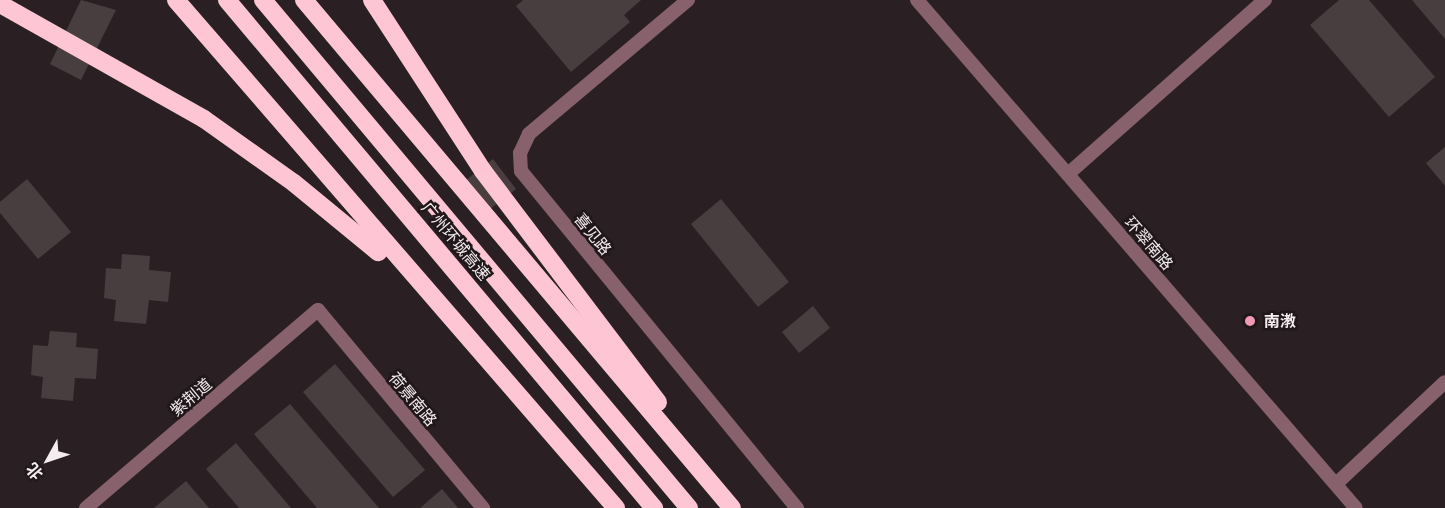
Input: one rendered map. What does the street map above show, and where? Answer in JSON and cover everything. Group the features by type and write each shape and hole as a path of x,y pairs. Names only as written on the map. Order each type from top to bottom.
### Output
{"highway":[{"path":"176,0 460,333 616,508"},
{"name":"广州环城高速","path":"227,0 654,508"},
{"name":"广州环城高速","path":"263,0 689,508"},
{"path":"304,0 732,508"},
{"path":"372,0 483,171 740,508"},
{"path":"0,4 169,97 258,155 368,243 460,333"}],"street":[{"name":"喜见路","path":"688,0 529,134 520,153 521,171 796,508"},
{"name":"环翠南路","path":"917,0 1356,508"},
{"path":"1068,174 1265,0"},
{"name":"紫荆道","path":"86,508 318,310"},
{"name":"荷景南路","path":"318,310 483,508"},
{"path":"1336,484 1445,382"}],"building":[{"path":"81,0 116,10 81,80 50,64"},
{"path":"523,0 641,0 624,15 630,22 571,72 516,6"},
{"path":"1339,0 1369,0 1435,77 1389,117 1310,25"},
{"path":"1412,0 1445,0 1445,39"},
{"path":"1445,147 1445,186 1426,163"},
{"path":"493,159 516,189 485,213 462,183"},
{"path":"27,179 71,232 38,259 0,213 0,202"},
{"path":"721,199 789,282 758,307 691,224"},
{"path":"122,254 150,256 149,270 171,272 168,302 149,300 146,324 114,321 116,300 104,298 106,268 121,269"},
{"path":"813,306 830,328 799,353 782,332"},
{"path":"50,331 77,333 76,347 98,349 96,379 75,378 73,401 41,398 43,377 31,375 33,345 48,346"},
{"path":"335,364 425,470 393,497 303,392"},
{"path":"290,404 379,508 317,508 254,434"},
{"path":"236,443 291,508 239,508 206,469"},
{"path":"186,481 209,508 154,508"},
{"path":"442,489 458,508 420,508"}],"place":[{"name":"南漖","path":"1250,321"}]}
